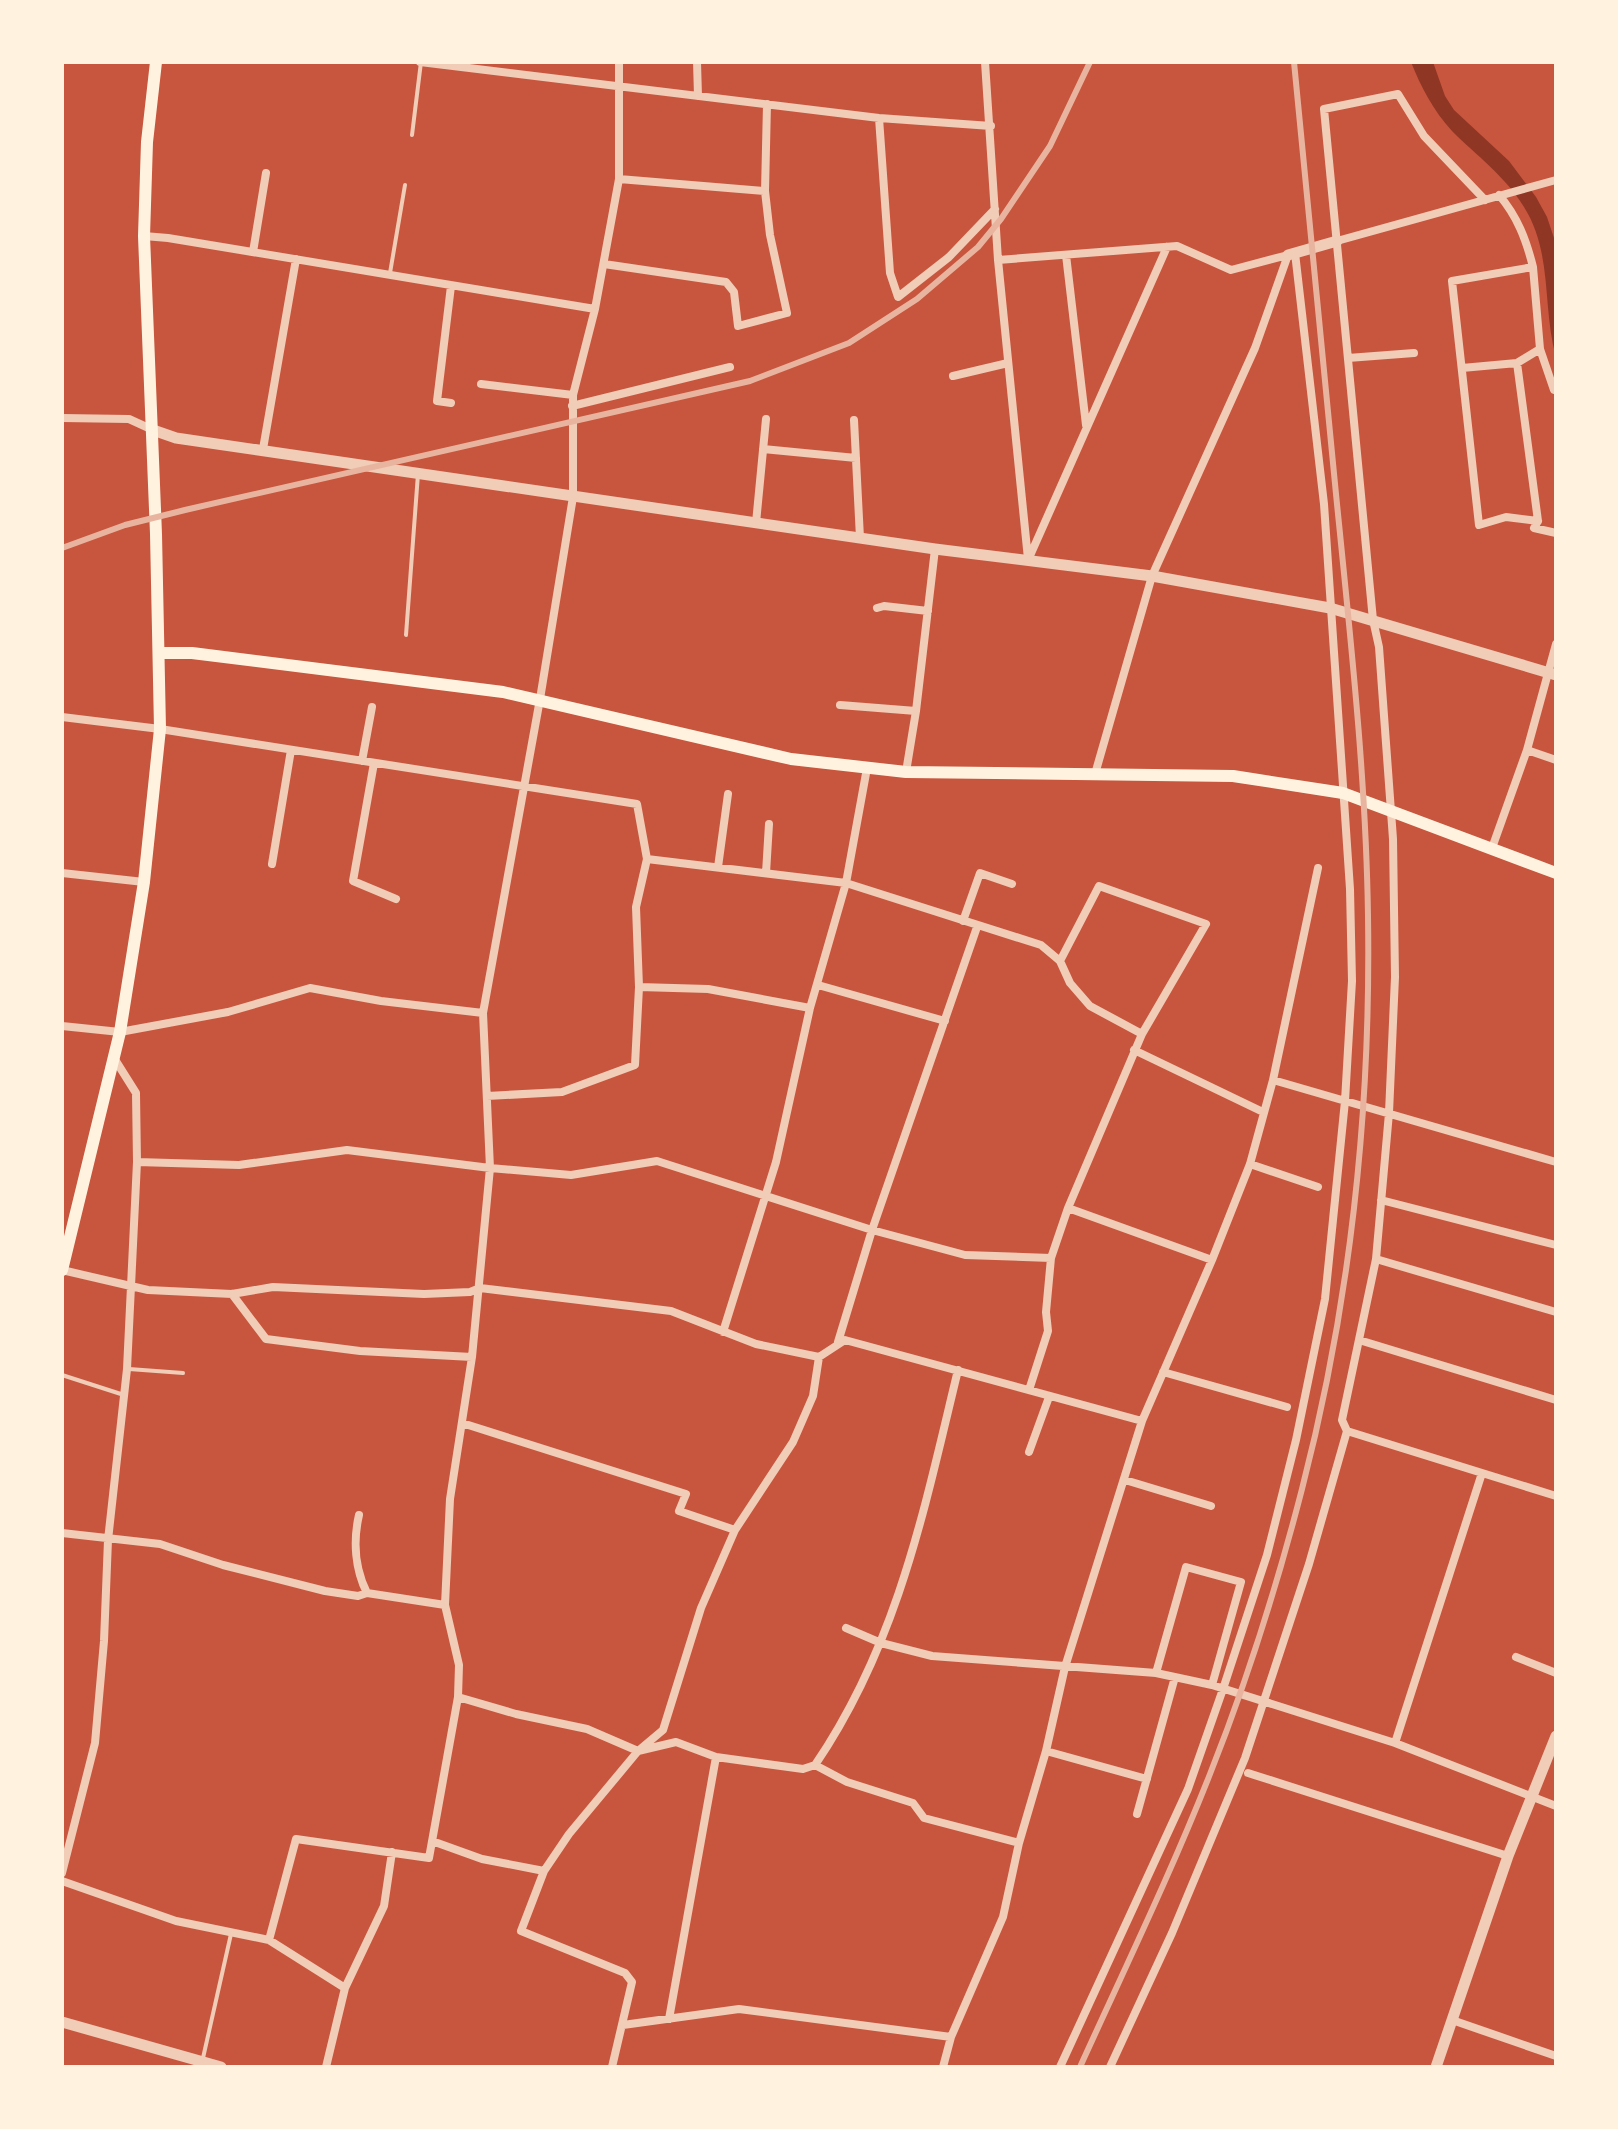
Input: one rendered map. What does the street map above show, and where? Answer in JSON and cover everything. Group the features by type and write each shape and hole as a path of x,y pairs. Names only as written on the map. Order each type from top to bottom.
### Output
{"main road":[{"path":"62,1270 120,1032 144,882 160,729 153,430 144,236 147,142 156,62"},
{"path":"159,653 192,653 540,699 791,759 867,768 906,772 1233,776 1343,793 1556,873"}],"street":[{"path":"420,62 879,118 991,126"},
{"path":"269,1940 296,1839 429,1858 458,1697 459,1665 445,1605 450,1499 472,1357 490,1168 483,1013 573,497 573,395 595,309 619,179 619,62"},
{"path":"697,62 698,96"},
{"path":"985,62 998,260 1028,559"},
{"path":"1110,2067 1172,1933 1245,1758 1309,1564 1347,1431 1342,1420 1376,1259 1389,1113 1395,977 1392,811 1379,647 1373,620 1324,109 1398,94 1424,136 1485,200"},
{"path":"604,264 726,282 734,292 738,326 787,313 770,235 765,191 767,104"},
{"path":"879,118 890,273 898,297 949,257 995,209"},
{"path":"253,252 266,173"},
{"path":"619,179 765,191"},
{"path":"998,260 1177,246 1231,270 1551,181"},
{"path":"1501,194 1514,212 1528,244 1540,349 1554,390"},
{"path":"144,236 595,309"},
{"path":"1028,559 1167,247"},
{"path":"1095,774 1152,576 1255,348 1291,254"},
{"path":"1060,2067 1188,1789 1223,1689 1267,1555 1296,1440 1325,1299 1345,1101 1352,981 1350,889 1324,504 1291,254"},
{"path":"1066,255 1086,428"},
{"path":"263,449 296,259"},
{"path":"1533,267 1452,281 1479,525 1506,517 1538,521"},
{"path":"451,286 437,401 451,403"},
{"path":"1462,368 1517,363 1540,349"},
{"path":"1348,358 1414,353"},
{"path":"953,376 1008,363"},
{"path":"1517,363 1538,521 1534,528 1556,533"},
{"path":"572,406 730,367"},
{"path":"481,384 573,395"},
{"path":"62,418 129,419 176,438 935,549 1152,576 1330,608 1552,674"},
{"path":"756,523 766,419"},
{"path":"854,420 860,538"},
{"path":"763,449 856,458"},
{"path":"906,772 935,549"},
{"path":"877,608 884,606 928,611"},
{"path":"1492,848 1552,674 1556,644"},
{"path":"840,705 916,711"},
{"path":"362,761 372,707"},
{"path":"62,717 160,729 637,804 647,859 636,907 639,987 635,1065 562,1092 487,1096"},
{"path":"272,864 291,750"},
{"path":"1527,750 1556,760"},
{"path":"374,763 353,881 396,899"},
{"path":"723,1332 776,1162 810,1008 846,883 867,768"},
{"path":"718,867 728,794"},
{"path":"766,873 769,824"},
{"path":"647,859 846,883 1041,945 1060,961 1070,983 1090,1006 1142,1034"},
{"path":"943,2067 951,2037 1003,1917 1065,1667 1142,1421 1250,1164 1273,1080 1318,868"},
{"path":"62,873 144,882"},
{"path":"963,921 980,873 1012,884"},
{"path":"1029,1390 1048,1331 1046,1312 1051,1258 1068,1208 1134,1050 1206,924 1099,886 1060,961"},
{"path":"838,1342 872,1230 977,927"},
{"path":"818,985 945,1021"},
{"path":"639,987 708,989 810,1008"},
{"path":"62,1026 120,1032 228,1012 310,988 381,1001 483,1013"},
{"path":"1134,1050 1263,1112"},
{"path":"62,1873 64,1855 95,1743 104,1641 108,1540 127,1369 137,1162 136,1093 113,1057"},
{"path":"1273,1080 1556,1162"},
{"path":"137,1162 239,1165 347,1150 571,1175 657,1161 872,1230 965,1255 1051,1258"},
{"path":"1250,1164 1318,1187"},
{"path":"1381,1200 1556,1245"},
{"path":"1068,1208 1212,1260"},
{"path":"1376,1259 1556,1312"},
{"path":"62,1270 148,1290 232,1294 273,1287 424,1294 470,1292 480,1288 671,1311 756,1344 819,1357"},
{"path":"232,1294 266,1339 360,1351 472,1357"},
{"path":"612,2067 632,1982 625,1973 521,1931 544,1871 569,1834 638,1751 663,1730 701,1608 735,1530 793,1442 813,1396 819,1357 845,1340 1142,1421"},
{"path":"1359,1340 1556,1400"},
{"path":"458,1697 516,1714 587,1729 638,1751 676,1742 716,1757 803,1769 815,1765 859,1692 881,1643 918,1535 958,1370"},
{"path":"1163,1372 1287,1407"},
{"path":"1029,1452 1049,1397"},
{"path":"462,1423 686,1494 679,1511 735,1530"},
{"path":"1347,1431 1556,1496"},
{"path":"1395,1743 1482,1473"},
{"path":"1125,1480 1211,1506"},
{"path":"359,1515 354,1536 360,1579 367,1593"},
{"path":"62,1533 160,1544 223,1565 325,1591 358,1596 367,1593 445,1605"},
{"path":"1156,1673 1186,1567 1241,1582 1212,1685"},
{"path":"846,1628 881,1643 932,1656 1156,1673 1212,1685 1395,1743 1556,1806"},
{"path":"1516,1657 1556,1673"},
{"path":"1137,1814 1175,1677"},
{"path":"1436,2067 1508,1856 1556,1736"},
{"path":"1046,1751 1147,1779"},
{"path":"669,2019 716,1757"},
{"path":"815,1765 847,1782 913,1803 924,1818 1019,1843"},
{"path":"1248,1773 1508,1856"},
{"path":"432,1841 482,1859 544,1871"},
{"path":"326,2067 345,1988 384,1906 392,1852"},
{"path":"62,1881 176,1921 269,1940 345,1988"},
{"path":"623,2025 739,2009 951,2037"},
{"path":"1452,2020 1556,2056"},
{"path":"62,2022 221,2067"}],"lane":[{"path":"412,135 420,62"},
{"path":"390,276 405,185"},
{"path":"406,635 419,472"},
{"path":"127,1369 183,1373"},
{"path":"62,1375 124,1395"},
{"path":"203,2061 231,1933"}],"shaded area":[{"path":"1411,62 1433,62 1445,96 1454,110 1509,161 1547,217 1556,244 1556,357 1543,261 1533,225 1508,186 1439,115"}],"railway":[{"path":"62,548 125,525 185,510 750,381 849,343 917,299 978,247 1001,219 1050,146 1090,62"},
{"path":"1080,2067 1195,1811 1224,1739 1260,1633 1319,1419 1345,1277 1354,1205 1366,1061 1368,988 1364,810 1352,652 1294,62"}]}
